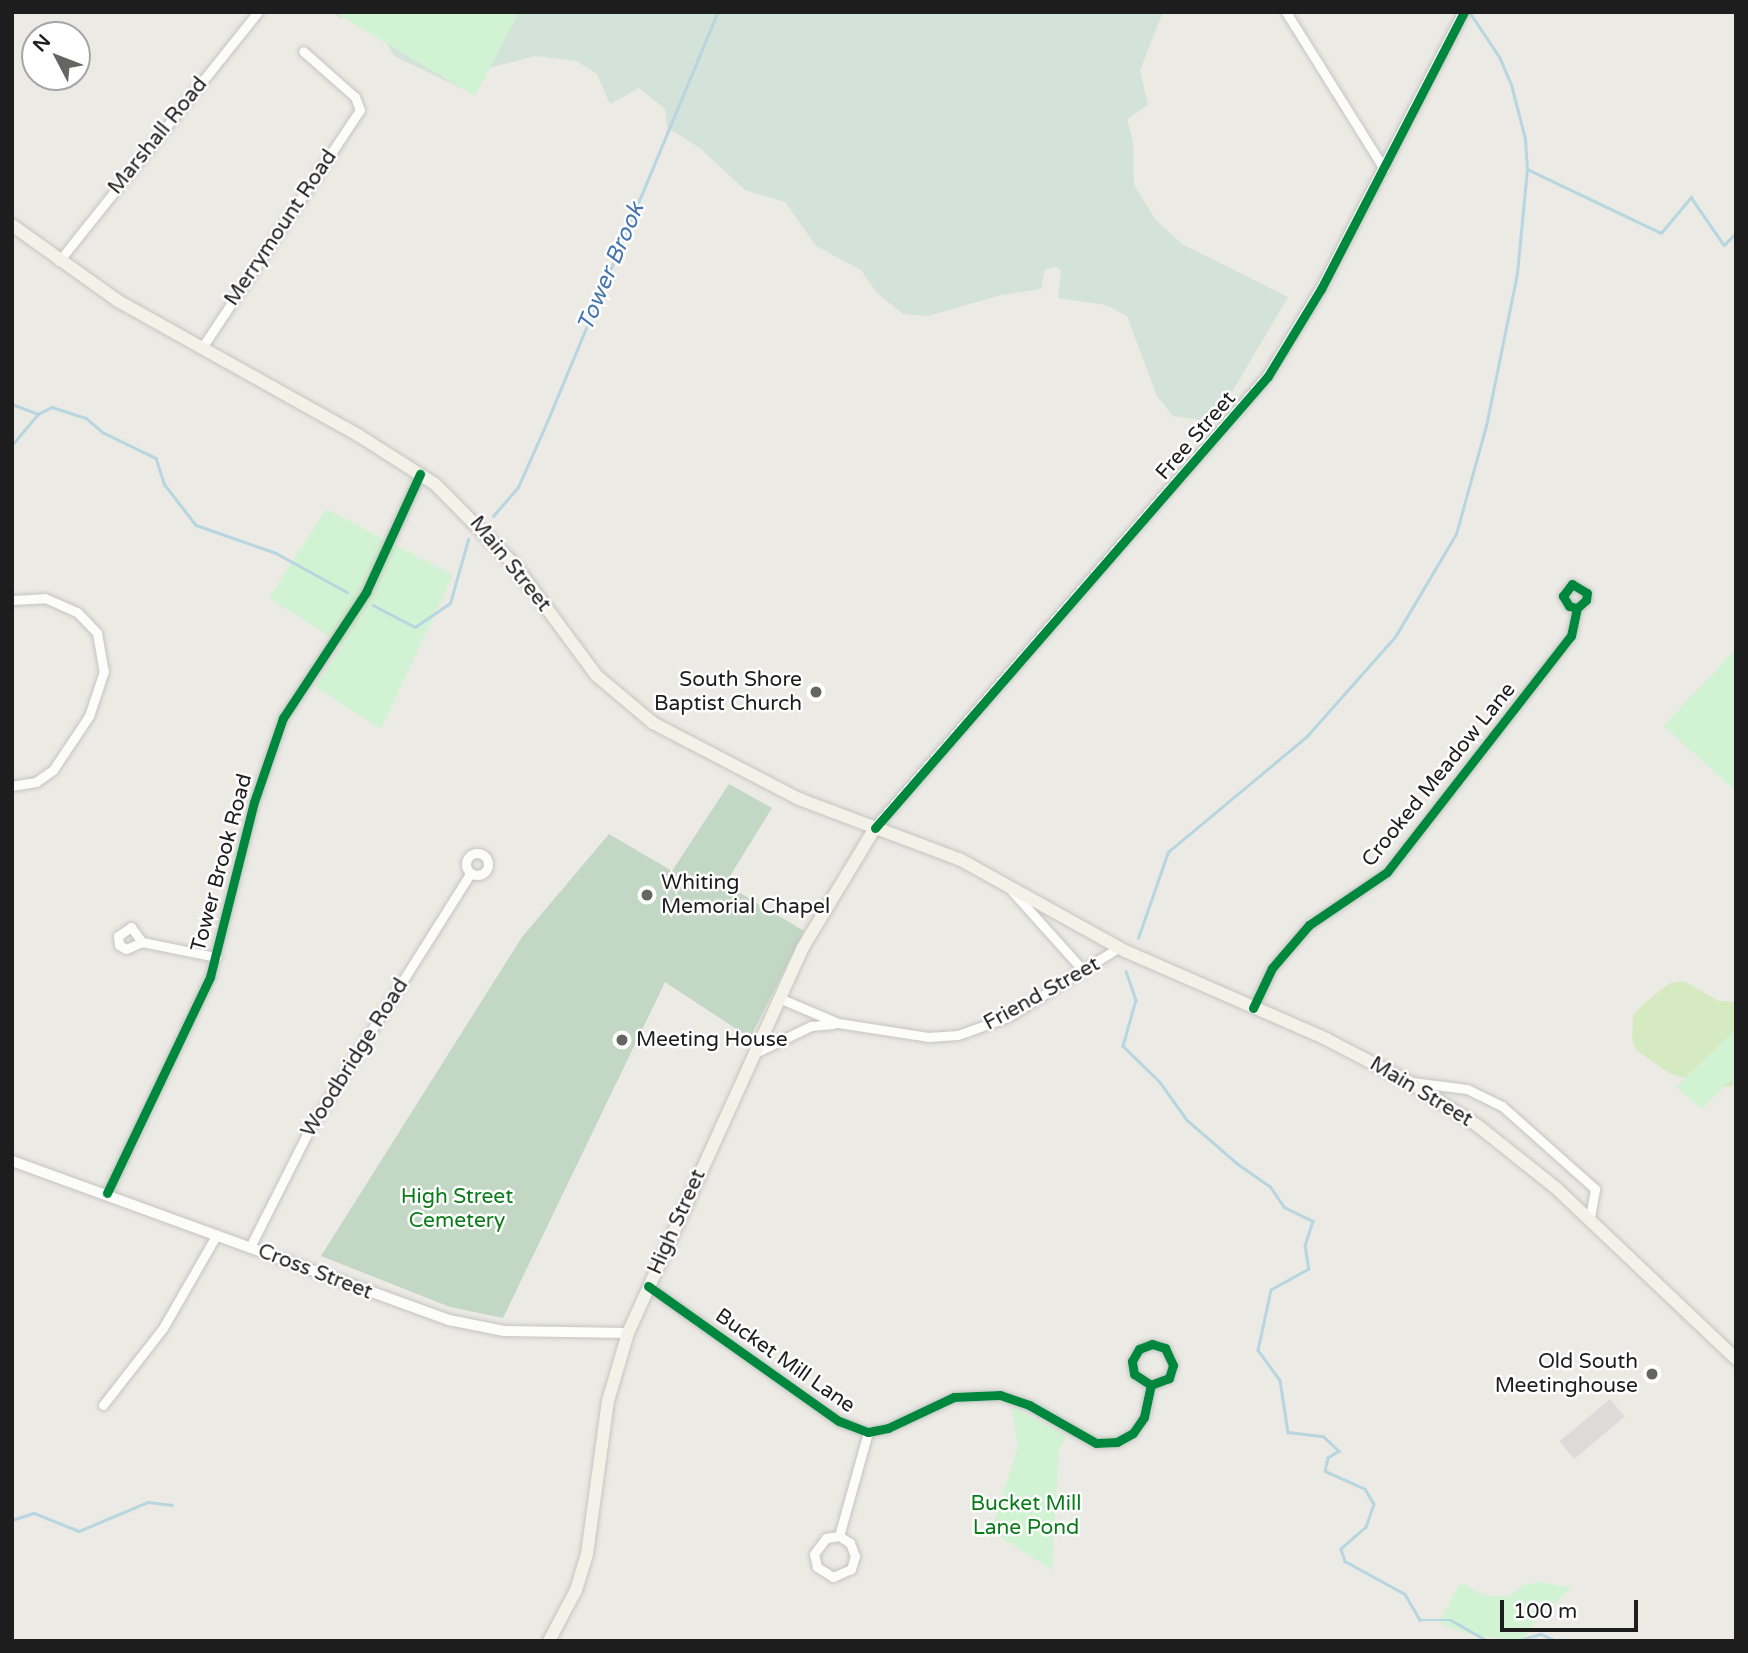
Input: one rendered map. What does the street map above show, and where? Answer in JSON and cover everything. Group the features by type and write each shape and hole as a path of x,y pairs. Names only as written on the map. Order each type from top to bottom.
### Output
{"main road":[{"name":"Main Street","path":"12,225 58,261 201,349 420,474 491,536 588,666 626,703 675,737 739,771 875,828 959,859 1118,948 1337,1044 1409,1082 1496,1140 1590,1218 1736,1359"},
{"name":"High Street","path":"549,1641 576,1590 587,1554 608,1401 628,1333 752,1054 820,914 875,828"}],"street":[{"name":"Marshall Road","path":"58,261 258,12"},
{"path":"1286,12 1384,169"},
{"name":"Free Street","path":"875,828 1251,398 1306,316 1463,14"},
{"name":"Merrymount Road","path":"201,349 361,106 303,51"},
{"name":"Tower Brook Road","path":"107,1193 190,1026 216,957 254,802 283,719 366,592 420,474"},
{"path":"12,600 46,598 77,612 97,633 104,671 89,716 53,770 36,782 12,786"},
{"name":"Crooked Meadow Lane","path":"1253,1008 1272,968 1318,916 1387,872 1571,636 1577,608"},
{"name":"Woodbridge Road","path":"250,1247 310,1128 470,874"},
{"name":"Main Street","path":"1007,885 1083,970"},
{"path":"1047,930 1050,911"},
{"path":"142,942 216,957"},
{"name":"Friend Street","path":"779,998 838,1023 928,1037 958,1035 1008,1017 1118,948"},
{"name":"Friend Street","path":"752,1054 811,1026 838,1023"},
{"path":"1409,1082 1467,1088 1502,1106 1595,1189 1590,1218"},
{"name":"Cross Street","path":"12,1161 471,1326 517,1332 628,1333"},
{"path":"103,1405 163,1328 217,1234"},
{"name":"Bucket Mill Lane","path":"648,1286 839,1421 869,1432 888,1428 954,1397 976,1394 1019,1400 1088,1440 1117,1442 1139,1427 1151,1385"},
{"name":"Bucket Mill Lane","path":"1152,1343 1165,1348 1173,1365 1169,1378 1151,1385 1134,1374 1132,1361 1139,1349 1152,1343"},
{"path":"839,1536 869,1432"},
{"path":"839,1536 850,1543 855,1556 851,1569 833,1577 817,1567 814,1554 826,1538 839,1536"}],"green space":[{"path":"334,12 519,12 475,96"},
{"path":"326,509 453,575 381,729 315,687 343,645 269,598"},
{"path":"1736,649 1736,791 1663,726"},
{"name":"High Street Cemetery","path":"729,784 772,808 725,884 804,931 750,1038 665,982 503,1318 450,1307 321,1256 522,937 609,834 672,871"},
{"path":"1684,981 1719,1001 1736,1002 1733,1086 1716,1088 1669,1073 1636,1050 1632,1041 1633,1016 1642,1005 1670,983"},
{"path":"1736,1029 1736,1075 1701,1109 1676,1087"},
{"name":"Bucket Mill Lane Pond","path":"1011,1406 1067,1436 1059,1449 1052,1570 991,1531 1018,1446"},
{"path":"1540,1582 1571,1588 1537,1619 1521,1641 1472,1635 1439,1623 1460,1583 1487,1596 1510,1596 1524,1585"}],"shaded area":[{"path":"332,12 1163,12 1140,70 1148,105 1127,119 1133,141 1134,185 1156,220 1182,244 1288,297 1222,409 1212,418 1200,420 1173,416 1157,396 1127,316 1106,305 1058,298 1061,271 1057,267 1045,269 1041,289 1001,295 928,316 903,314 877,293 861,270 816,246 785,202 745,190 701,149 667,127 665,109 639,88 610,104 597,74 576,61 535,56 489,68 466,87 457,86 394,56 384,37 345,13 341,19"},
{"path":"1610,1399 1625,1417 1574,1459 1559,1441"}],"waterway":[{"name":"Tower Brook","path":"493,516 518,487 544,429 718,12"},
{"path":"1138,938 1168,852 1307,736 1395,637 1456,534 1486,426 1517,273 1527,169 1525,139 1511,85 1499,57 1469,12"},
{"path":"1527,169 1661,233 1691,197 1724,245 1736,233"},
{"name":"Tower Brook","path":"12,404 38,414 52,407 86,418 104,433 156,458 165,485 196,525 276,553 347,592"},
{"path":"12,445 37,415"},
{"name":"Tower Brook","path":"373,605 415,627 450,603 468,540"},
{"path":"1126,971 1136,1000 1123,1046 1160,1082 1187,1120 1238,1164 1270,1186 1284,1207 1313,1221 1305,1245 1309,1269 1271,1290 1258,1350 1280,1380 1288,1432 1323,1436 1339,1451 1328,1458 1325,1471 1365,1489 1374,1504 1366,1527 1341,1549 1345,1561 1405,1594 1420,1620 1451,1620 1488,1641"},
{"path":"12,1520 34,1513 79,1531 148,1502 172,1505"},
{"path":"1516,1641 1541,1634 1556,1641"}],"cycle path":[{"path":"875,828 1268,376 1321,289 1464,12"},
{"path":"107,1193 210,977 254,802 283,718 366,592 420,474"},
{"path":"1253,1008 1272,968 1309,925 1387,872 1571,636 1577,608 1569,606 1563,596 1572,584 1587,593 1586,600 1577,608"},
{"path":"648,1286 839,1421 868,1432 888,1428 954,1397 1000,1395 1029,1405 1096,1443 1117,1442 1133,1433 1144,1417 1151,1385 1134,1374 1132,1361 1139,1349 1152,1344 1165,1348 1173,1365 1169,1378 1151,1385"}],"place":[{"name":"South Shore Baptist Church","path":"816,692"},
{"name":"Whiting Memorial Chapel","path":"647,895"},
{"name":"Meeting House","path":"622,1040"},
{"name":"Old South Meetinghouse","path":"1652,1374"}]}
